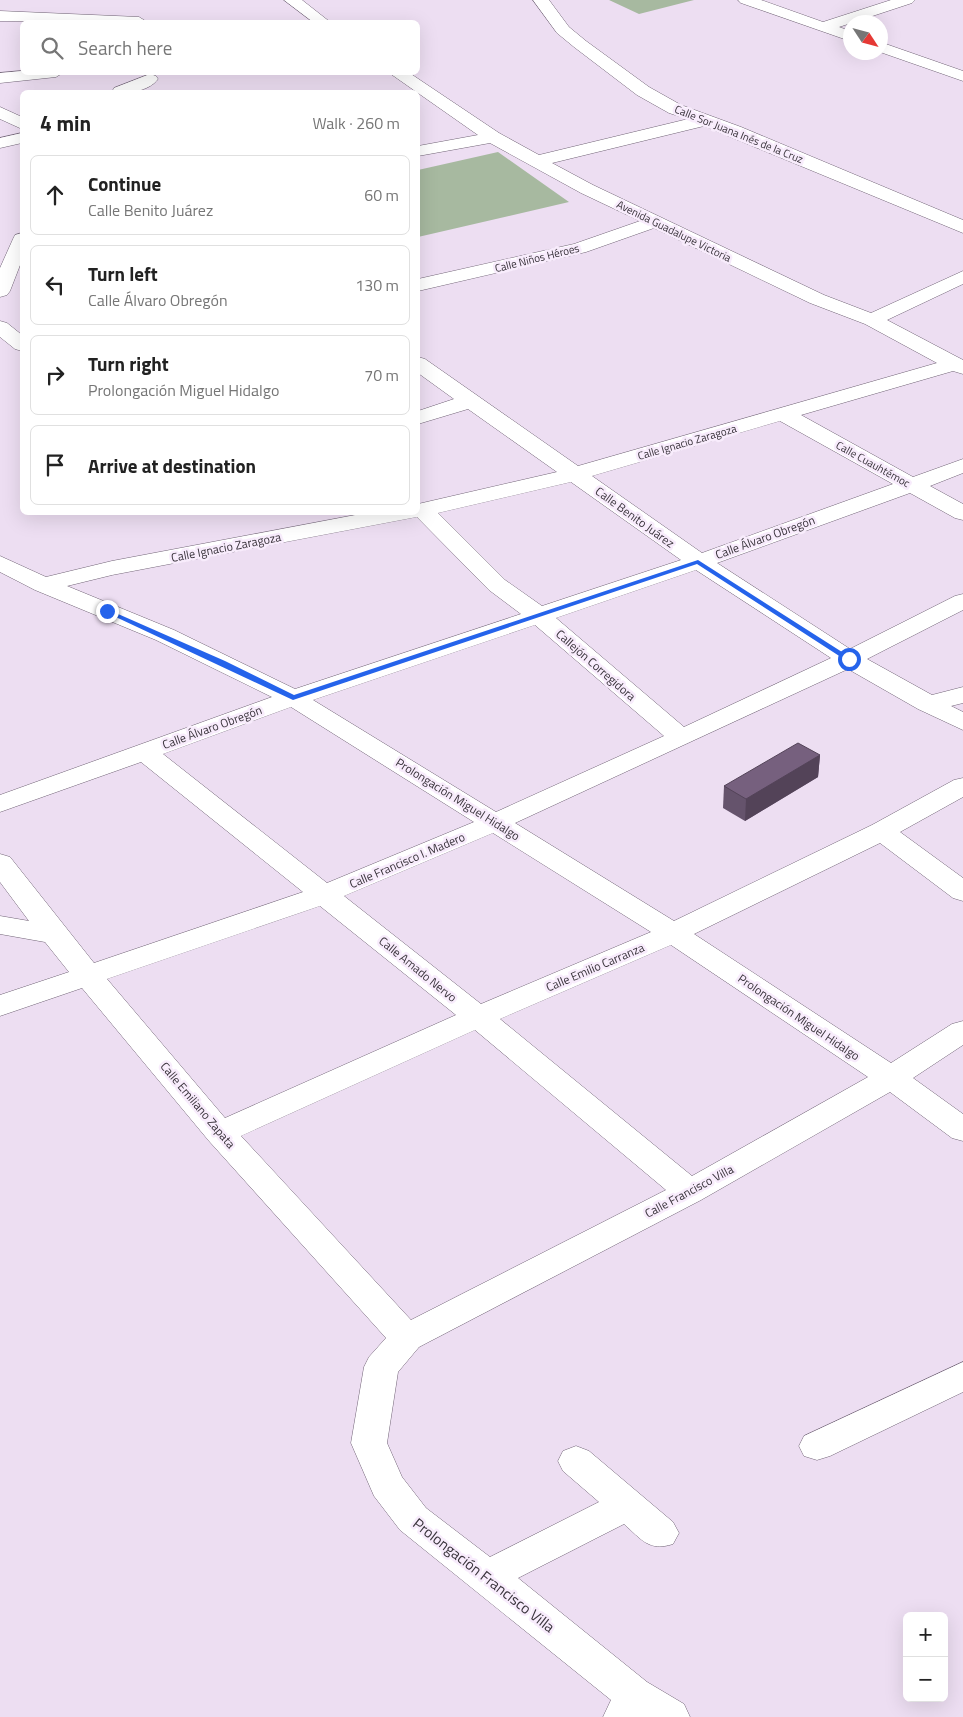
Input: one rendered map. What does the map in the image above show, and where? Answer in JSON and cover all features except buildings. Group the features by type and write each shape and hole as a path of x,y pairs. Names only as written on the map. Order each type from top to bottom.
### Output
{"street":[{"path":"292,0 319,20"},
{"name":"Calle Sor Juana Inés de la Cruz","path":"541,0 563,30 643,90 675,109 706,120 963,227"},
{"path":"746,0 843,33"},
{"path":"825,26 907,0"},
{"path":"132,6 145,20"},
{"path":"0,16 93,20"},
{"path":"888,50 963,76"},
{"path":"0,78 28,75"},
{"name":"Avenida Guadalupe Victoria","path":"400,75 493,137 655,222 817,299 872,320 959,366"},
{"path":"126,90 149,82"},
{"path":"0,112 20,123"},
{"path":"538,161 706,120"},
{"path":"420,151 493,137"},
{"path":"0,143 20,138"},
{"name":"Calle Niños Héroes","path":"420,285 580,248 655,222"},
{"path":"0,291 20,244"},
{"path":"872,320 963,277"},
{"path":"0,328 20,344"},
{"name":"Calle Benito Juárez","path":"420,364 434,376 698,562 849,659 927,704 963,722"},
{"name":"Calle Ignacio Zaragoza","path":"420,510 575,474 959,366"},
{"path":"420,417 471,401"},
{"name":"Calle Cuauhtémoc","path":"783,414 963,513"},
{"name":"Calle Álvaro Obregón","path":"0,804 293,698 536,614 698,562 963,466"},
{"name":"Callejón Corregidora","path":"420,514 497,585 536,614 681,738"},
{"name":"Calle Ignacio Zaragoza","path":"43,585 112,568 396,515"},
{"name":"Prolongación Miguel Hidalgo","path":"0,563 43,585 165,636 293,698 673,933 892,1078 963,1130"},
{"name":"Calle Francisco I. Madero","path":"0,1006 325,894 496,822 681,738 849,659 963,601"},
{"path":"927,704 963,695"},
{"name":"Calle Amado Nervo","path":"143,751 478,1017 690,1192"},
{"name":"Calle Emilio Carranza","path":"220,1133 478,1017 673,933 882,831 963,786"},
{"path":"882,831 963,892"},
{"name":"Calle Emiliano Zapata","path":"0,863 54,935 220,1133 407,1338"},
{"path":"0,926 54,935"},
{"name":"Calle Francisco Villa","path":"407,1338 690,1192 892,1078 963,1031"},
{"name":"Prolongación Francisco Villa","path":"407,1338 381,1367 369,1443 387,1485 413,1519 487,1576 628,1706 670,1717"},
{"path":"817,1446 963,1376"},
{"path":"576,1462 660,1533"},
{"path":"487,1576 627,1505"}],"green space":[{"path":"609,0 694,0 639,14"},
{"path":"498,152 569,202 420,237 420,170"}],"route":[{"path":"107,611 223,662 293,698 536,614 698,562 849,659"}]}
